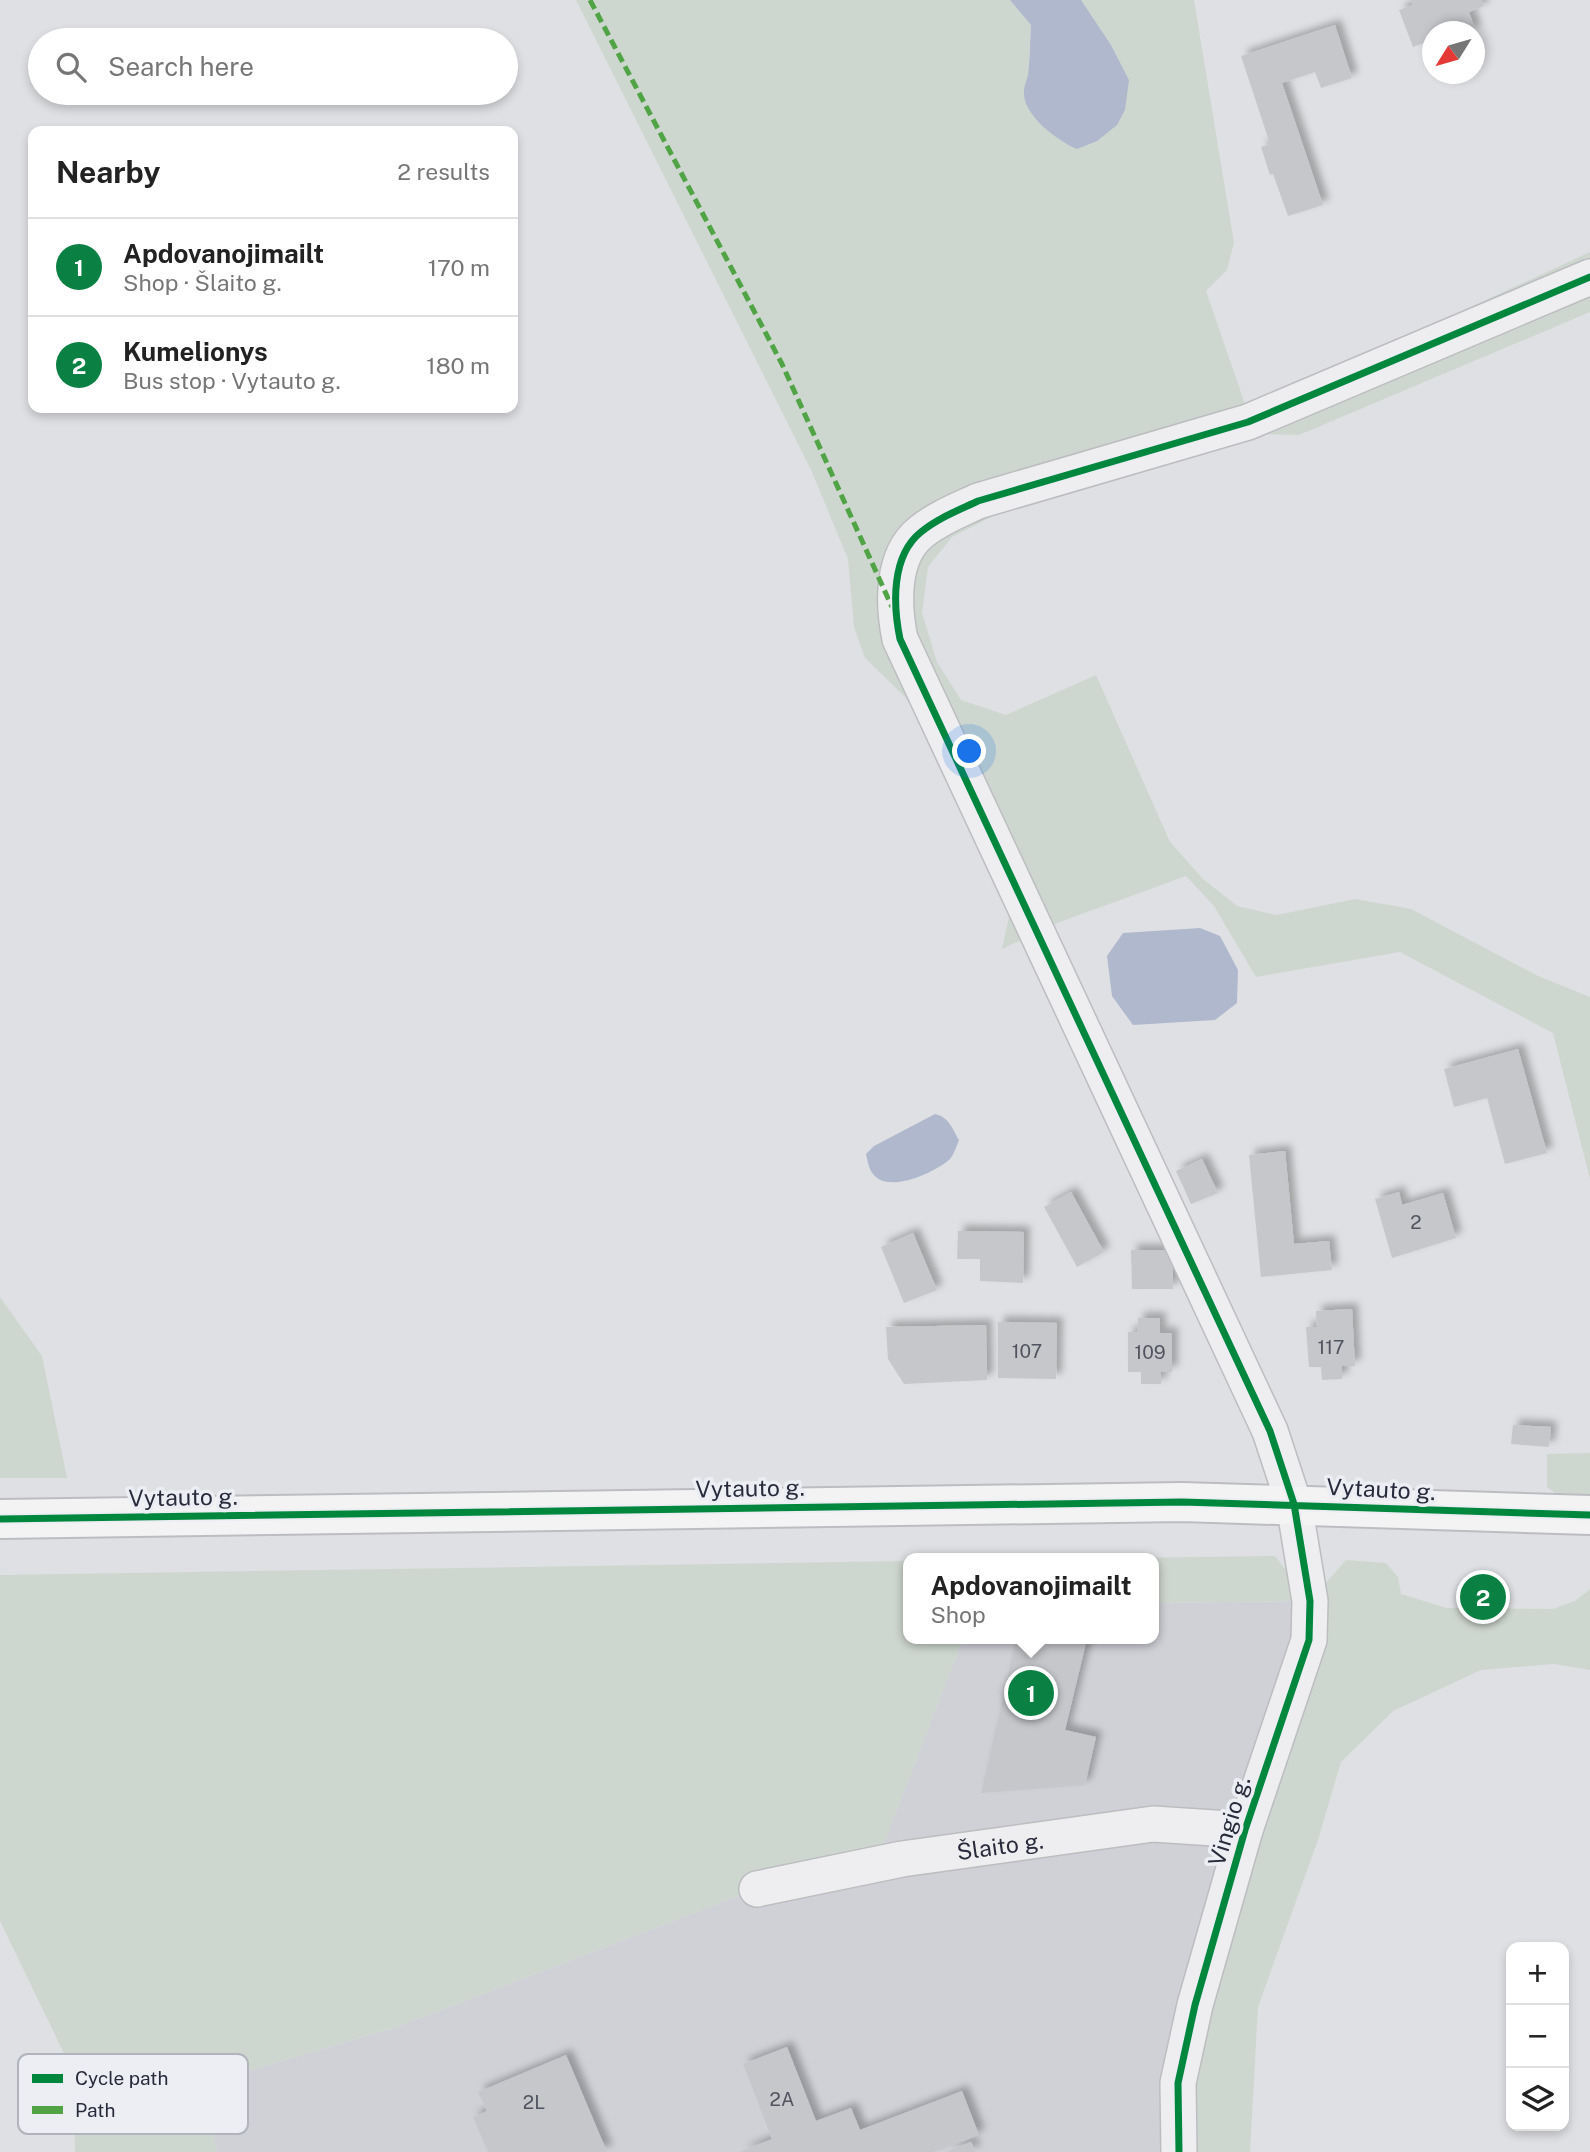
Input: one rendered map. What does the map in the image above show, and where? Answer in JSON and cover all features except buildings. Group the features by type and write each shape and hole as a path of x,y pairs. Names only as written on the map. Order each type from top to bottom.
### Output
{"main road":[{"name":"Vytauto g.","path":"0,1519 1182,1502 1590,1515"}],"street":[{"name":"Vingio g.","path":"1179,2152 1178,2082 1195,2005 1245,1830 1309,1640 1310,1601 1294,1504 1270,1431 900,639 895,613 901,559 919,534 943,518 978,501 1248,422 1590,276"},
{"name":"Šlaito g.","path":"757,1889 902,1859 1153,1824 1245,1830"}],"shaded area":[{"path":"576,0 1010,0 1031,25 1028,77 1024,91 1129,80 1111,45 1080,0 1194,0 1234,243 1227,270 1206,291 1247,410 1590,252 1590,312 1299,435 1263,434 999,513 952,537 928,567 922,613 937,662 961,700 1006,715 1096,675 1170,842 1203,879 1237,906 1277,915 1355,899 1411,909 1538,976 1590,997 1590,1179 1553,1033 1400,952 1256,977 1214,906 1186,876 1060,922 1002,949 1009,916 935,740 905,697 865,658 854,627 848,559 812,472"},
{"path":"0,1297 42,1356 67,1478 0,1478"},
{"path":"1590,1453 1590,1495 1560,1496 1547,1487 1547,1454"},
{"path":"1275,1556 1310,1601 1159,1603 1159,1558"},
{"path":"1346,1560 1386,1563 1398,1577 1401,1594 1447,1608 1553,1609 1575,1601 1590,1589 1590,1670 1554,1664 1481,1670 1393,1711 1341,1762 1318,1840 1258,2007 1250,2152 1179,2152 1178,2083 1310,1601"},
{"path":"903,1561 903,1644 961,1644 876,1864 757,1889 397,2027 248,2071 248,2054 64,2054 0,1921 0,1575"},
{"path":"1310,1601 1179,2152 217,2152 214,2134 248,2134 248,2071 397,2027 757,1889 876,1864 961,1644 1159,1644 1159,1603"},
{"path":"75,2134 214,2134 217,2152 75,2152"}],"water":[{"path":"1010,0 1081,0 1111,45 1129,80 1125,110 1117,125 1097,141 1077,149 1051,133 1029,109 1024,87 1028,75 1031,25"},
{"path":"1200,928 1220,936 1238,970 1237,1003 1215,1020 1133,1025 1112,996 1107,956 1123,933"},
{"path":"935,1114 947,1120 959,1140 949,1160 934,1170 904,1181 884,1181 874,1176 866,1154 874,1146"}],"marked path":[{"path":"590,0 782,364 892,607"}],"cycle path":[{"path":"1179,2152 1178,2083 1195,2005 1245,1830 1309,1640 1310,1601 1294,1504 1270,1431 900,639 896,611 899,567 911,542 921,532 941,518 978,501 1248,422 1590,277"},
{"path":"0,1519 1182,1502 1590,1515"}],"place":[{"name":"Kumelionys","path":"1483,1597"},
{"name":"Apdovanojimailt","path":"1031,1693"}]}
